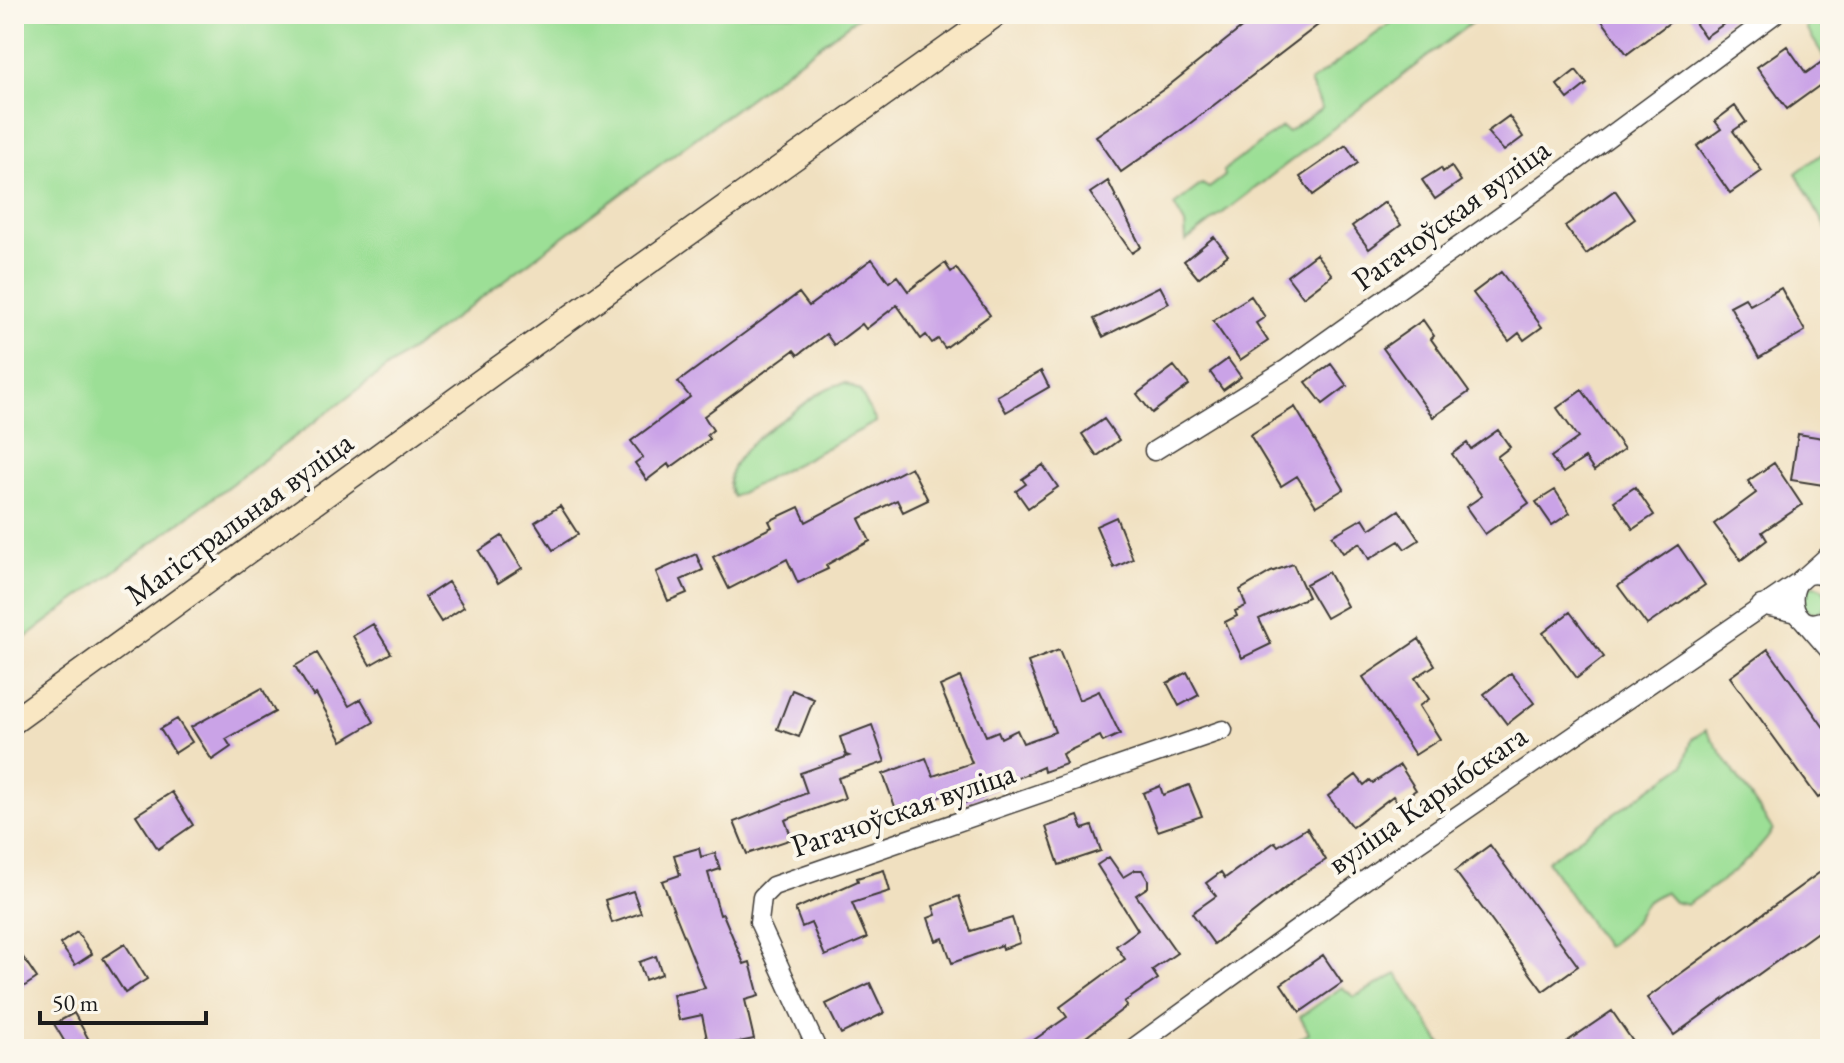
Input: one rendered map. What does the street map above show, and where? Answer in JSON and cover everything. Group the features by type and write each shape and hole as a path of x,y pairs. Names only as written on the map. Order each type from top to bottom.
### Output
{"main road":[{"name":"Магістральная вуліца","path":"14,721 501,367 996,14"}],"street":[{"name":"Рагачоўская вуліца","path":"1154,451 1285,370 1526,198 1775,14"},
{"name":"вуліца Карыбскага","path":"1132,1049 1390,862 1801,580 1830,554"},
{"path":"1829,643 1797,613 1792,600 1795,586 1801,580 1816,575 1830,580"},
{"path":"1761,605 1797,613 1808,621 1816,622 1830,617"},
{"name":"Рагачоўская вуліца","path":"817,1049 759,922 762,897 773,886 1223,730"}],"green space":[{"path":"14,14 862,14 14,646"},
{"path":"1403,14 1483,14 1186,241 1185,224 1174,205 1202,184 1209,188 1225,176 1223,171 1282,127 1288,132 1322,108 1310,82"},
{"path":"1816,18 1830,36 1830,66 1806,28"},
{"path":"1830,148 1830,236 1796,173"},
{"path":"845,383 860,391 876,422 733,497 729,484 731,471 748,447 819,393"},
{"path":"1814,586 1823,590 1827,599 1823,608 1814,612 1805,608 1801,599 1805,590"},
{"path":"1706,730 1773,830 1745,862 1687,905 1674,902 1665,892 1648,901 1628,929 1606,947 1547,861 1684,765 1692,739"},
{"path":"1397,974 1444,1049 1283,1049 1309,1033 1300,1017 1342,987 1354,997"}],"building":[{"path":"1259,14 1310,14 1318,25 1184,128 1121,172 1096,136 1167,87"},
{"path":"1597,14 1681,14 1627,54"},
{"path":"1689,14 1738,14 1705,37"},
{"path":"1787,46 1806,73 1830,56 1830,78 1787,109 1757,67"},
{"path":"1576,70 1587,84 1568,99 1557,85"},
{"path":"1735,106 1746,122 1733,131 1762,171 1730,193 1697,146 1721,129 1715,121"},
{"path":"1509,116 1523,137 1504,151 1487,132"},
{"path":"1346,145 1358,163 1313,195 1300,177"},
{"path":"1451,166 1461,181 1435,199 1422,180 1441,168 1443,172"},
{"path":"1108,181 1141,247 1132,253 1090,193"},
{"path":"1615,190 1635,219 1586,254 1565,226"},
{"path":"1385,202 1401,225 1369,249 1352,226"},
{"path":"1214,237 1228,255 1198,278 1184,261"},
{"path":"1316,254 1332,275 1303,297 1287,276"},
{"path":"872,259 889,282 897,276 908,291 945,263 951,272 956,268 990,315 945,348 938,339 932,343 926,335 921,339 897,305 866,329 862,324 834,345 826,334 798,355 794,350 704,416 713,430 707,435 710,439 670,468 668,464 647,480 635,463 643,457 631,441 690,397 678,382 799,293 809,306"},
{"path":"1501,272 1542,327 1524,340 1519,333 1509,341 1473,293"},
{"path":"1160,286 1169,303 1103,337 1094,319"},
{"path":"1781,288 1805,331 1759,358 1730,306 1745,298 1750,305"},
{"path":"1251,296 1265,317 1256,323 1268,341 1240,360 1213,321"},
{"path":"1423,320 1434,336 1431,339 1469,392 1433,417 1383,348"},
{"path":"1228,359 1241,377 1223,390 1210,372"},
{"path":"1331,364 1347,386 1323,404 1306,382"},
{"path":"1174,366 1189,385 1152,413 1137,394"},
{"path":"1041,371 1049,387 1006,412 997,396"},
{"path":"1582,390 1624,449 1594,471 1585,458 1563,473 1551,457 1578,438 1557,408"},
{"path":"1295,407 1344,489 1316,506 1297,476 1281,486 1250,435"},
{"path":"1104,419 1119,440 1097,456 1082,434"},
{"path":"1498,430 1510,447 1497,457 1529,503 1485,534 1466,507 1482,496 1452,454 1467,443 1471,449"},
{"path":"1798,434 1830,439 1830,486 1791,480"},
{"path":"1774,463 1802,505 1762,532 1767,540 1741,560 1714,524 1756,493 1748,481"},
{"path":"1043,465 1058,487 1028,508 1016,491 1026,484 1022,479"},
{"path":"911,467 928,500 903,512 897,500 859,519 870,541 826,565 828,569 798,583 787,559 729,589 713,557 772,527 769,521 799,507 806,522"},
{"path":"1635,487 1654,515 1633,529 1614,501"},
{"path":"1555,490 1570,513 1552,525 1536,502"},
{"path":"560,506 578,534 553,550 535,522"},
{"path":"1399,510 1419,540 1405,549 1399,541 1369,559 1360,543 1343,553 1332,536 1363,518 1370,529"},
{"path":"1116,517 1133,559 1114,568 1096,526"},
{"path":"502,536 522,568 498,583 479,551"},
{"path":"1678,545 1705,585 1647,625 1618,586"},
{"path":"696,554 703,570 681,580 687,593 668,601 656,572"},
{"path":"1293,564 1308,597 1259,619 1271,644 1242,658 1225,622 1237,616 1235,611 1246,606 1240,590 1271,572"},
{"path":"1328,572 1347,606 1326,618 1306,584"},
{"path":"448,582 464,607 441,622 425,597"},
{"path":"1570,612 1604,657 1577,678 1543,633"},
{"path":"373,624 391,653 370,665 353,636"},
{"path":"1419,639 1435,665 1415,678 1429,699 1419,706 1440,739 1415,755 1363,677"},
{"path":"1768,649 1830,736 1830,789 1818,798 1730,677"},
{"path":"1059,650 1079,700 1099,691 1120,734 1103,742 1100,736 1062,754 1066,764 1044,772 1043,767 982,794 983,797 964,803 959,790 897,812 883,774 926,758 933,776 972,763 940,686 960,677 986,736 998,731 1001,738 1017,730 1023,743 1055,732 1028,662"},
{"path":"317,653 349,706 361,699 374,722 342,741 316,694 313,696 295,666"},
{"path":"1187,672 1199,695 1179,706 1167,683"},
{"path":"1511,673 1534,703 1507,724 1484,694"},
{"path":"262,688 275,712 226,739 231,747 212,760 191,727"},
{"path":"792,690 814,699 799,737 777,729"},
{"path":"177,719 192,742 175,753 160,729"},
{"path":"872,725 885,762 838,778 845,798 785,820 792,839 747,854 734,822 807,793 800,773 849,756 840,737"},
{"path":"1400,765 1416,790 1397,802 1393,796 1352,827 1328,796 1356,775 1364,785 1370,780 1373,783"},
{"path":"1189,785 1202,816 1158,831 1143,793 1160,786 1163,795"},
{"path":"172,792 193,825 158,849 136,815"},
{"path":"1078,816 1083,829 1092,826 1101,851 1059,865 1046,827"},
{"path":"1307,828 1326,860 1300,876 1214,944 1192,913 1216,896 1206,883 1221,872 1225,878 1275,842 1278,846"},
{"path":"1490,845 1578,966 1543,991 1455,871"},
{"path":"699,848 701,857 715,853 720,869 708,873 720,915 723,914 744,964 750,962 759,996 745,1000 754,1039 709,1048 702,1015 679,1020 673,995 705,988 662,881 680,875 674,855"},
{"path":"1109,857 1123,877 1135,870 1142,870 1148,887 1136,895 1177,953 1152,970 1158,979 1124,1002 1127,1006 1070,1049 1021,1049 1067,1017 1060,1007 1125,959 1116,946 1138,930 1097,865"},
{"path":"1830,865 1830,923 1674,1035 1647,998"},
{"path":"884,870 890,891 852,903 867,938 825,956 811,923 802,927 795,909 858,881 857,878"},
{"path":"633,891 641,913 612,923 605,900"},
{"path":"959,896 971,931 1012,918 1020,943 1003,949 1002,945 952,963 943,938 936,941 928,918 936,915 933,906"},
{"path":"77,932 92,954 75,965 60,944"},
{"path":"14,944 37,978 14,993"},
{"path":"125,944 147,979 125,993 103,958"},
{"path":"1323,955 1342,983 1300,1012 1281,984"},
{"path":"656,956 662,974 645,980 639,962"},
{"path":"870,983 884,1013 841,1034 826,1004"},
{"path":"1612,1011 1638,1049 1556,1049"},
{"path":"74,1013 94,1049 69,1049 54,1024"}]}
